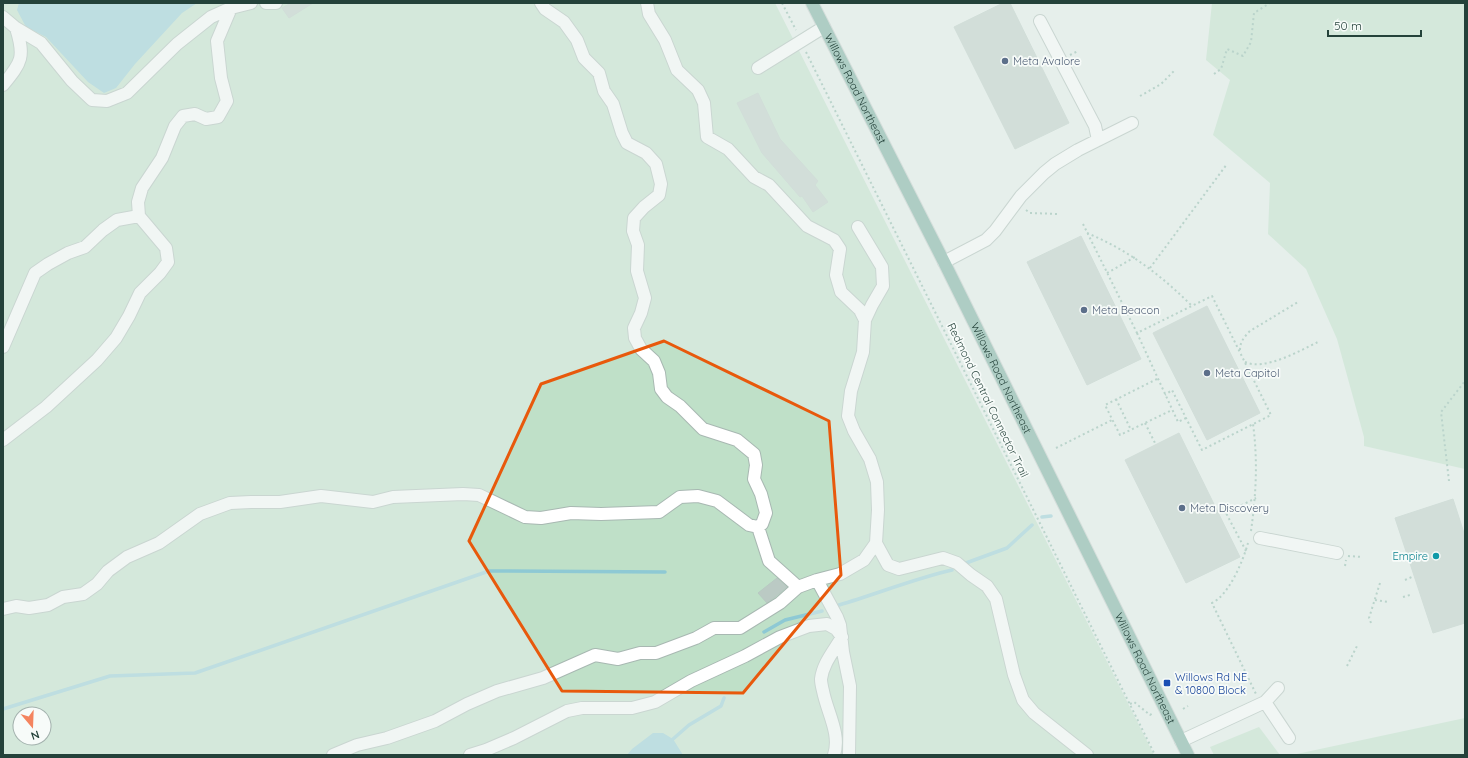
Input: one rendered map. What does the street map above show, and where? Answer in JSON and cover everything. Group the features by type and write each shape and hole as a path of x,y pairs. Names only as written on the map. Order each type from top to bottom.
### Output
{"main road":[{"name":"Willows Road Northeast","path":"812,3 944,262 1188,755"}],"lane":[{"path":"3,17 16,28 41,43 72,81 92,100 107,101 127,93 177,44 211,18 231,8 251,3"},
{"path":"266,3 276,3"},
{"path":"541,3 545,9 564,22 577,40 584,58 598,73 604,91 613,104 622,133 627,143 646,153 656,164 661,184 659,195 644,207 634,218 633,231 638,245 637,271 645,298 641,313 634,328 635,338 641,349 654,361 659,372 661,389 667,397 680,406 703,429 737,440 754,454 756,465 754,479 761,494 766,513 762,524 758,527"},
{"path":"647,3 649,14 665,40 677,70 698,90 704,103 707,137 728,149 754,177 769,185 807,226 834,240 840,249 836,275 842,292 860,310 865,320"},
{"path":"3,440 46,407 97,360 116,338 140,293 160,273 168,262 166,248 139,216 138,202 142,188 162,158 175,126 183,116 195,114 206,119 218,117 227,101 221,78 217,41 231,8"},
{"path":"1040,21 1095,126 1098,140"},
{"path":"758,68 824,27"},
{"path":"3,85 12,74 21,58 21,44 16,28"},
{"path":"944,262 986,240 995,231 1021,196 1044,173 1067,156 1132,123"},
{"path":"3,347 35,273 68,253 85,247 103,230 117,220 139,216"},
{"path":"333,755 357,745 387,738 435,721 467,704 497,691 543,678 596,655 618,658 640,653 656,653 696,638 714,628 740,628 780,603 798,587 840,574 864,560 876,543 878,510 877,482 870,459 854,432 848,416 851,391 864,352 865,320 883,286 882,267 858,227"},
{"path":"3,609 16,606 29,608 48,605 63,597 83,594 96,584 108,571 127,557 160,543 200,514 230,503 280,502 321,496 373,502 393,497 464,494 479,495 525,517 541,518 571,512 601,514 659,512 680,497 698,496 717,501 749,525 758,527"},
{"path":"758,527 769,561 798,587"},
{"path":"1253,538 1337,553"},
{"path":"876,543 888,565 899,568 943,558 957,563 987,586 996,600 1014,675 1023,700 1034,713 1086,755"},
{"path":"817,580 840,625 843,652 850,686 849,755"},
{"path":"470,755 514,738 567,711 582,708 632,708 655,702 691,681 808,626 827,624 836,629 842,637"},
{"path":"834,755 836,750 834,728 825,700 821,681 824,665 842,637"},
{"path":"1181,741 1278,688"},
{"path":"1260,699 1289,738"}],"path":[{"path":"782,3 797,32"},
{"path":"1214,74 1221,69 1227,49 1243,56 1251,42 1254,13 1270,3"},
{"path":"1069,56 1078,51"},
{"name":"Redmond Central Connector Trail","path":"806,52 1155,755"},
{"path":"1140,96 1161,84 1174,70"},
{"path":"1150,268 1227,164"},
{"path":"1024,209 1030,213 1058,214"},
{"path":"1083,224 1137,333 1178,422 1186,418"},
{"path":"1087,233 1103,239 1135,257 1150,268 1192,306"},
{"path":"1107,273 1135,257"},
{"path":"1137,333 1212,296 1271,416 1202,450 1172,390 1165,394"},
{"path":"1240,351 1240,344 1250,331 1298,302"},
{"path":"1244,361 1255,365 1266,364 1318,342"},
{"path":"1157,379 1105,405 1112,420 1120,435 1172,410"},
{"path":"1449,481 1441,412 1465,381"},
{"path":"1116,399 1131,430"},
{"path":"1056,448 1112,420"},
{"path":"1145,423 1156,443"},
{"path":"1253,424 1256,472 1253,538 1239,571 1219,600 1212,603 1260,699"},
{"path":"1246,552 1226,513 1256,498"},
{"path":"1352,556 1362,557"},
{"path":"1404,580 1414,576"},
{"path":"1371,623 1369,618 1380,584"},
{"path":"1403,597 1410,595"},
{"path":"1375,600 1389,602"},
{"path":"1347,666 1358,644"},
{"path":"1130,704 1134,702 1150,714 1153,713"},
{"path":"1183,708 1188,706"}],"highlighted area":[{"path":"664,341 829,421 841,575 743,693 562,691 469,541 541,384"}],"green space":[{"path":"3,3 775,3 1154,755 3,755"},
{"path":"1212,3 1465,3 1465,469 1364,446 1364,437 1337,339 1306,269 1268,234 1270,183 1213,135 1230,80 1206,60"},
{"path":"1465,718 1465,755 1292,755"},
{"path":"1259,727 1280,755 1214,755 1210,747"}],"water":[{"path":"19,3 197,3 182,13 135,64 116,88 104,93 88,82 46,37 26,27 17,10"},
{"path":"653,733 663,733 673,739 683,755 627,755 632,749"}],"building":[{"path":"291,3 313,3 289,18 282,8"},
{"name":"Meta Avalore","path":"1003,3 1010,3 1069,123 1015,149 954,27"},
{"path":"758,93 780,139 818,181 815,185 828,202 813,212 802,196 800,197 762,153 737,103"},
{"name":"Meta Beacon","path":"1081,236 1141,359 1087,385 1027,262"},
{"name":"Meta Capitol","path":"1207,306 1260,413 1207,440 1153,333"},
{"name":"Meta Discovery","path":"1179,433 1240,557 1186,583 1125,460"},
{"name":"Empire","path":"1453,499 1465,536 1465,623 1433,633 1395,518"},
{"path":"777,578 787,587 767,603 758,593"}],"waterway":[{"path":"1042,517 1051,516"},
{"path":"966,563 1007,548 1032,525"},
{"path":"839,605 952,570"},
{"path":"3,709 110,676 195,673 489,571 665,572"},
{"path":"764,632 785,620 822,611"},
{"path":"673,739 689,725 721,706 724,698"}],"place":[{"name":"Meta Avalore","path":"1005,61"},
{"name":"Meta Beacon","path":"1084,310"},
{"name":"Meta Capitol","path":"1207,373"},
{"name":"Meta Discovery","path":"1182,508"},
{"name":"Empire","path":"1436,556"},
{"name":"Willows Rd NE & 10800 Block","path":"1167,683"}]}
